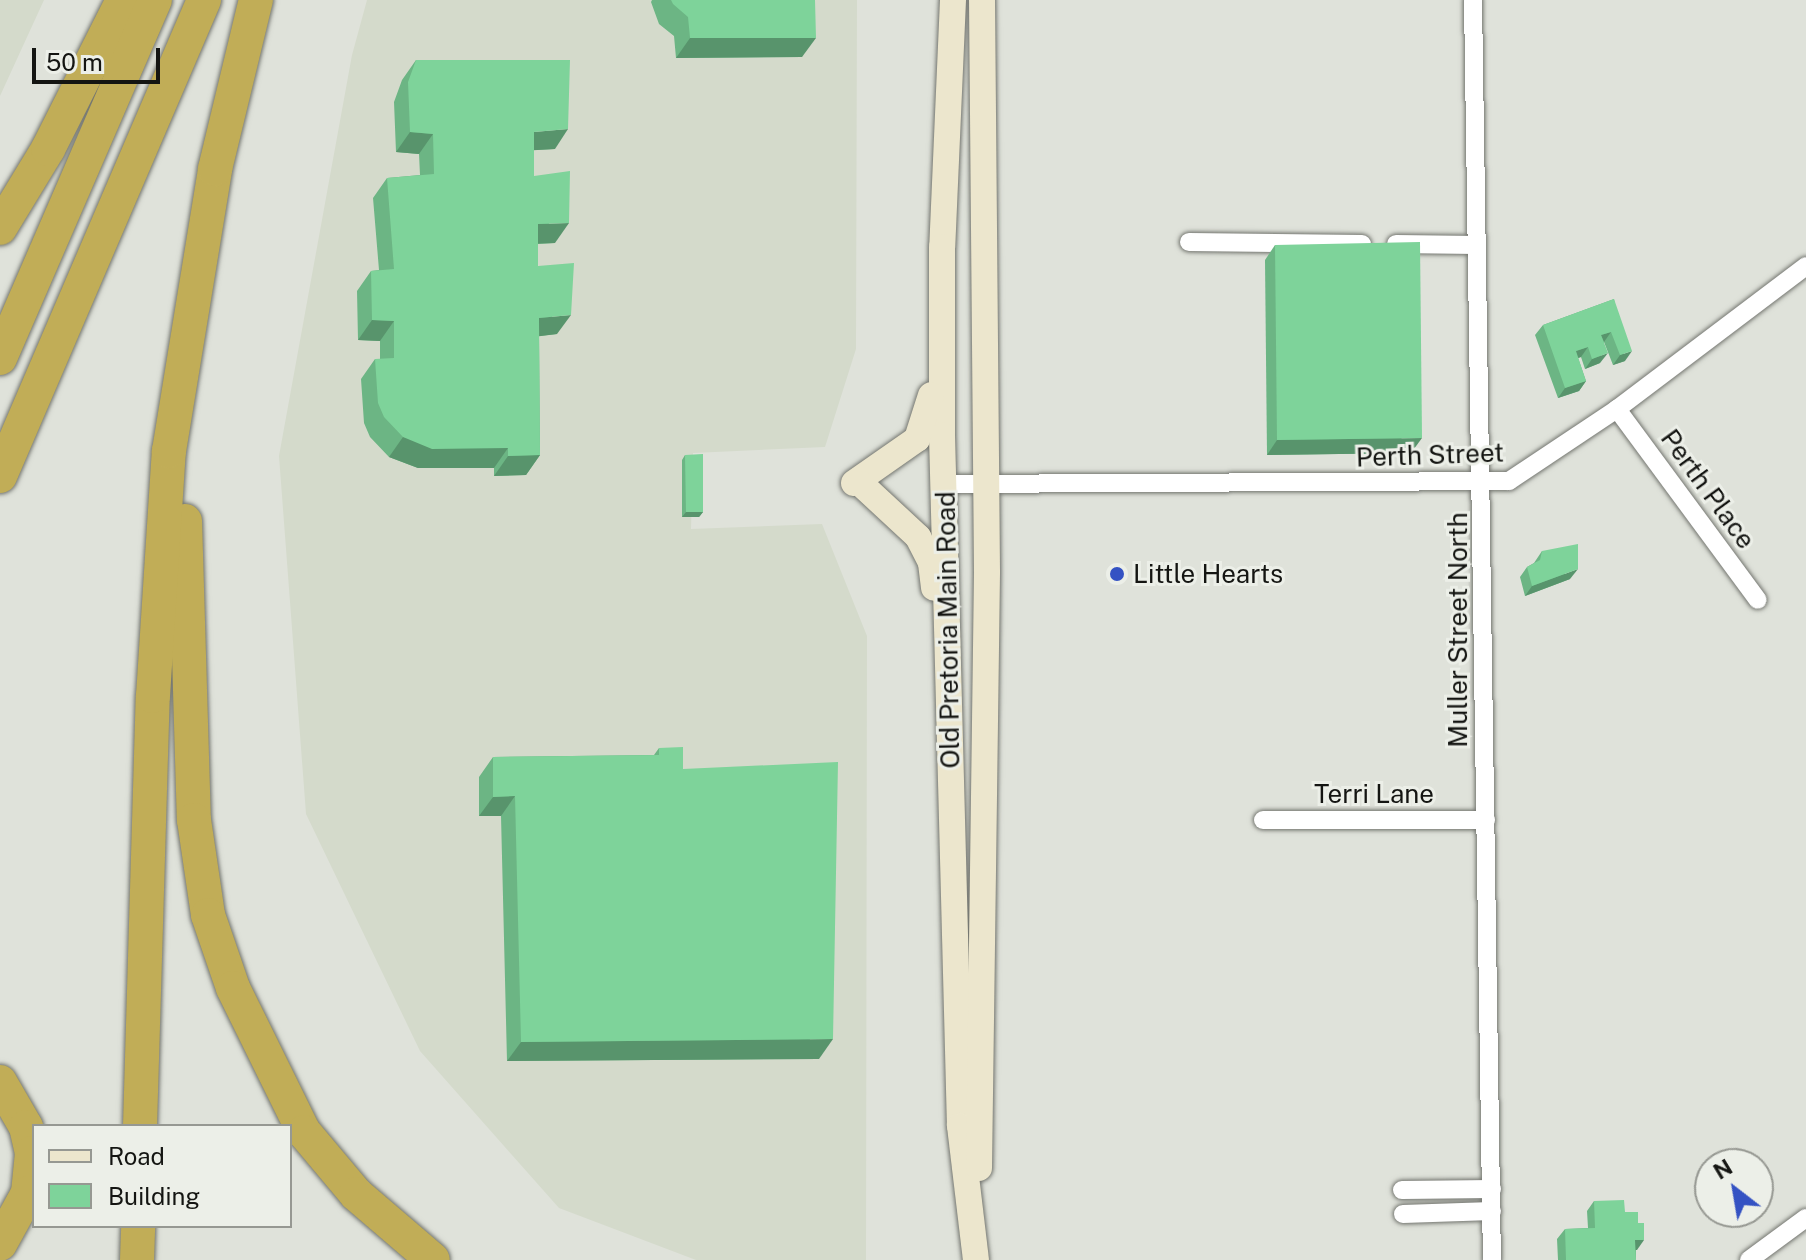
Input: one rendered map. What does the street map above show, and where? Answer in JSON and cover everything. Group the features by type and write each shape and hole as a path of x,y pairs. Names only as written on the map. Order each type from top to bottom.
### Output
{"highway":[{"path":"0,228 48,149 123,0"},
{"path":"0,358 155,0"},
{"path":"0,476 204,0"},
{"path":"140,1124 153,696 169,451 215,169 256,0"},
{"path":"184,353 187,693 194,820 208,915 260,1052 304,1132 356,1194 433,1260"},
{"path":"0,1082 26,1127 32,1153 28,1193 0,1244"},
{"path":"137,1260 138,1228"}],"main road":[{"name":"Old Pretoria Main Road","path":"953,0 942,278 944,484 960,1126 977,1260"},
{"name":"Old Pretoria Main Road","path":"977,1260 986,484 982,0"},
{"path":"942,278 925,424 899,455 858,484 918,537 931,563 949,699"}],"street":[{"name":"Muller Street North","path":"1473,0 1483,482 1492,1260"},
{"path":"1189,242 1477,245"},
{"name":"Perth Street","path":"944,484 1483,482 1528,473 1806,266"},
{"name":"Perth Place","path":"1617,409 1758,600"},
{"name":"Terri Lane","path":"1263,820 1486,820"},
{"path":"1402,1190 1492,1189"},
{"path":"1403,1214 1492,1211"},
{"path":"1756,1258 1806,1218"}],"shaded area":[{"path":"0,0 44,0 0,96"},
{"path":"367,0 857,0 856,349 825,447 693,453 691,529 822,524 867,636 866,1260 696,1260 559,1208 420,1051 306,814 279,456 352,55"}],"building":[{"path":"671,0 815,0 816,38 690,38 688,17"},
{"path":"416,60 570,60 568,129 534,132 534,176 570,171 569,223 538,224 538,266 574,263 571,315 539,318 540,455 508,456 508,448 432,449 403,437 384,417 378,403 375,359 394,358 394,321 372,320 371,271 394,269 387,178 434,174 433,134 410,132 408,82"},
{"path":"1420,242 1422,438 1277,440 1275,245"},
{"path":"1614,299 1632,351 1620,355 1611,332 1601,335 1608,353 1592,359 1588,347 1576,351 1586,381 1565,388 1543,325"},
{"path":"703,454 703,512 686,512 685,455"},
{"path":"1578,544 1578,569 1532,586 1527,567 1540,560 1542,551"},
{"path":"683,747 683,769 838,762 833,1039 521,1042 515,796 493,797 493,757 659,755 659,748"},
{"path":"1624,1200 1625,1212 1638,1212 1638,1223 1644,1223 1644,1240 1635,1240 1636,1260 1566,1260 1565,1229 1595,1228 1594,1201"}],"place":[{"name":"Little Hearts","path":"1117,574"}]}
